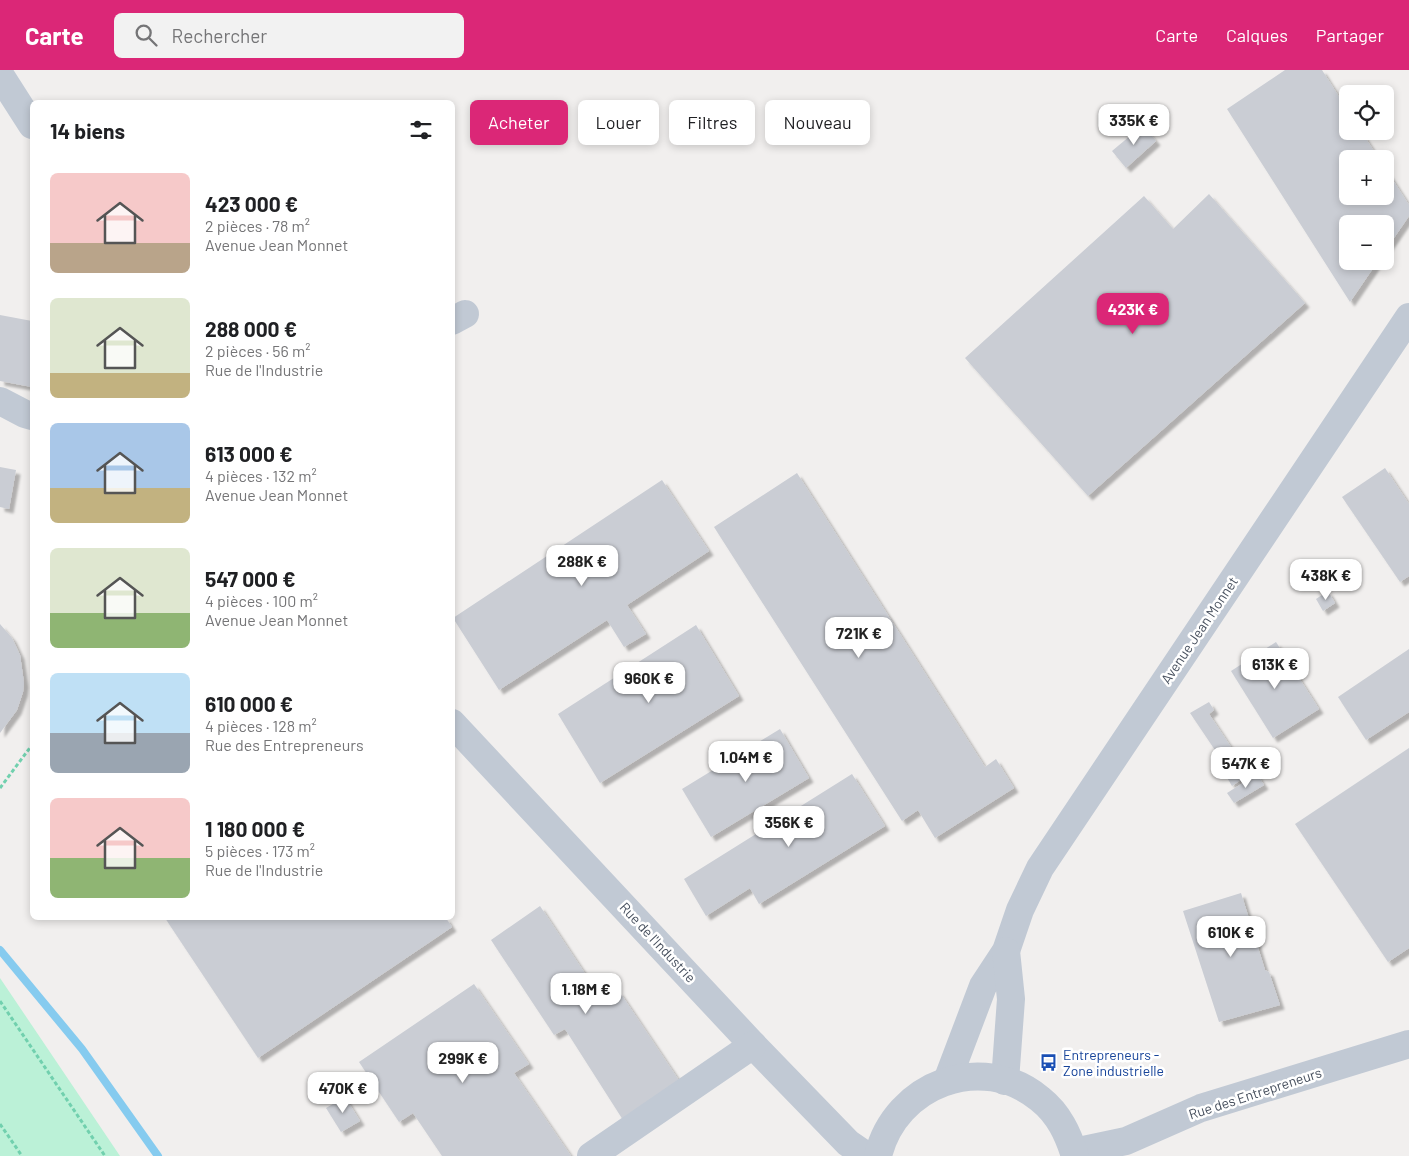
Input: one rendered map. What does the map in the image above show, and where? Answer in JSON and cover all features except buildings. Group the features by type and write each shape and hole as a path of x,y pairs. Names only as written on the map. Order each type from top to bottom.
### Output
{"street":[{"path":"3,77 30,122"},
{"name":"Avenue Jean Monnet","path":"947,1081 983,986 1006,951 1020,910 1040,868 1409,317"},
{"path":"0,401 30,416"},
{"name":"Rue de l'Industrie","path":"455,726 753,1045 848,1143 868,1156"},
{"name":"Avenue Jean Monnet","path":"1005,1081 1011,999 1006,951"},
{"name":"Rue des Entrepreneurs","path":"1075,1154 1126,1141 1201,1108 1409,1044"},
{"path":"591,1156 753,1045"},
{"path":"878,1156 885,1134 901,1111 922,1093 947,1081 975,1077 1005,1081 1025,1089 1040,1099 1063,1125 1071,1140 1075,1154"}],"path":[{"path":"0,788 30,748"},
{"path":"0,1001 105,1156"},
{"path":"0,1124 22,1156"}],"green space":[{"path":"0,978 120,1156 0,1156"}],"waterway":[{"path":"0,950 82,1049 158,1156"}],"place":[{"name":"Entrepreneurs - Zone industrielle","path":"1049,1062"}]}
